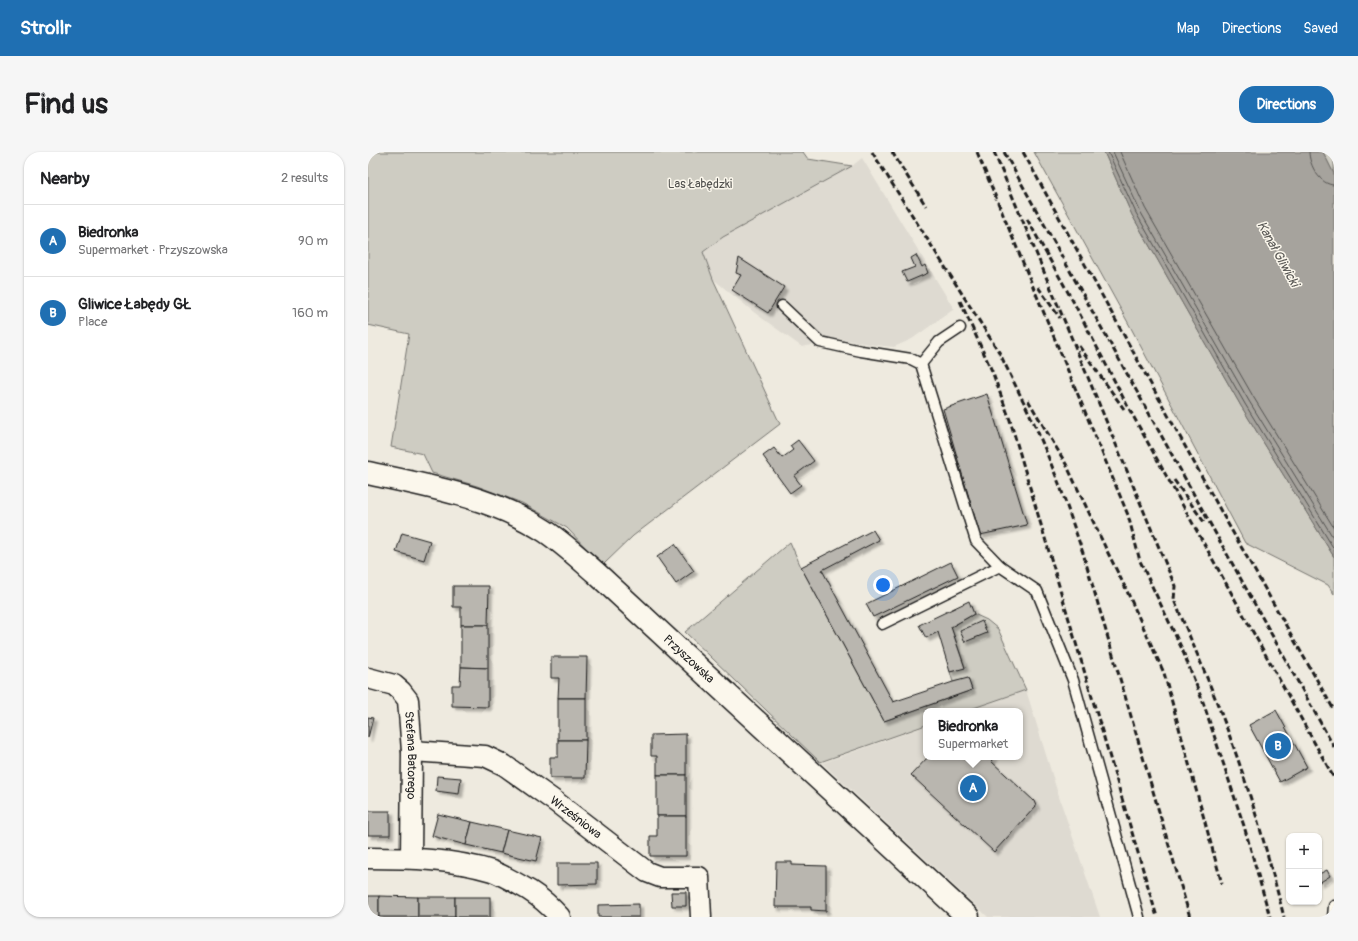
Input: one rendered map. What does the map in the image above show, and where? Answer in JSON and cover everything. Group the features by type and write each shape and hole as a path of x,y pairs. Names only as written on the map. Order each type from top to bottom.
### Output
{"street":[{"name":"Przyszowska","path":"368,473 461,495 502,509 550,535 595,572 968,917"},
{"name":"Stefana Batorego","path":"368,678 394,686 401,690 408,700 412,751 411,858"},
{"name":"Wrześniowa","path":"412,751 486,756 504,765 556,802 647,872 660,877 699,877 701,917"},
{"path":"368,858 411,858 466,865 493,872 519,884 542,899 560,917"}],"lane":[{"path":"782,306 820,342 861,351 906,358 920,364 976,541 1000,566 1037,591 1073,680 1139,917"},
{"path":"920,364 939,342 960,328"},
{"path":"882,624 1000,566"},
{"path":"1333,917 1334,906"}],"shaded area":[{"path":"862,158 954,309 912,339 894,347 839,339 802,347 755,313 713,279 703,252 723,237 852,166"},
{"path":"1026,690 1059,797 1100,917 988,917 822,763 923,727 923,760 1023,760 1023,708 975,708"}],"green space":[{"name":"Las Łabędzki","path":"368,152 803,152 808,159 852,166 723,237 703,252 713,279 780,424 633,536 604,564 567,528 522,503 477,486 432,473 423,454 391,447 409,334 368,325"},
{"path":"1034,152 1104,152 1132,215 1241,406 1334,557 1334,594 1328,585 1245,543 1131,328"},
{"path":"1323,152 1334,152 1334,174"},
{"path":"790,542 801,567 884,721 972,690 968,679 953,682 950,672 965,667 951,627 974,614 987,620 998,629 1026,690 974,708 923,708 923,726 820,762 685,632"}],"water":[{"name":"Kanał Gliwicki","path":"1104,152 1323,152 1334,174 1334,557 1241,406 1132,215"}],"building":[{"path":"916,255 922,267 925,265 928,273 907,282 902,272 915,267 911,258"},
{"path":"739,258 784,287 768,313 732,290 741,275 736,273"},
{"path":"987,394 1027,525 980,535 943,409"},
{"path":"798,440 814,461 794,476 801,485 790,493 763,456 774,448 782,458 793,450 790,446"},
{"path":"873,530 879,540 822,570 893,702 968,678 972,690 884,721 801,567"},
{"path":"402,533 430,541 424,560 396,552"},
{"path":"675,544 694,571 676,584 657,557"},
{"path":"951,562 958,576 873,617 866,604"},
{"path":"453,586 489,586 488,625 461,625 461,607 453,607"},
{"path":"969,601 974,614 951,627 965,668 950,672 938,632 926,638 919,625"},
{"path":"982,621 987,633 965,642 960,631"},
{"path":"461,625 488,625 488,668 461,667"},
{"path":"551,657 587,657 586,698 558,698 559,678 551,678"},
{"path":"461,667 488,668 488,707 452,706 452,685 460,685"},
{"path":"558,698 586,698 586,740 558,740"},
{"path":"1276,710 1307,767 1280,782 1249,725"},
{"path":"368,717 373,718 368,738"},
{"path":"686,734 686,775 657,775 657,756 651,756 651,735"},
{"path":"558,740 586,740 585,778 550,778 550,757 558,757"},
{"path":"925,760 992,760 991,761 1034,801 1036,806 994,852 911,775"},
{"path":"657,775 686,775 686,816 657,816"},
{"path":"437,776 461,778 459,794 436,791"},
{"path":"368,811 390,811 390,835 368,835"},
{"path":"438,814 472,822 466,845 432,836"},
{"path":"657,816 686,816 686,856 650,856 650,836 657,836"},
{"path":"472,822 507,830 501,853 466,845"},
{"path":"507,830 542,838 536,861 501,853"},
{"path":"776,862 792,862 792,865 826,866 826,911 811,910 811,907 775,907"},
{"path":"557,863 597,863 597,884 557,885"},
{"path":"1327,870 1330,876 1322,881 1322,872"},
{"path":"671,892 686,892 686,906 672,906"},
{"path":"368,896 379,896 379,917 368,917"},
{"path":"379,896 418,897 418,917 379,917"},
{"path":"418,897 455,897 455,917 418,917"},
{"path":"455,897 490,897 490,917 455,917"},
{"path":"639,904 639,917 598,917 598,905"}],"railway":[{"path":"872,152 999,352 1034,423 1045,449 1060,486 1083,553 1190,917"},
{"path":"892,152 926,206"},
{"path":"977,152 1128,515 1140,561 1182,649 1203,702 1244,826 1270,917"},
{"path":"994,152 1175,586 1174,600 1199,657 1243,774 1262,835 1284,917"},
{"path":"1004,152 1334,747"},
{"path":"1023,152 1223,515 1334,710"},
{"path":"1027,219 1074,303 1127,405 1334,778"},
{"path":"1038,287 1060,318"},
{"path":"960,301 992,371 1010,420 1157,917"},
{"path":"1079,346 1124,409"},
{"path":"1028,400 1066,464 1126,589 1164,673 1222,884"},
{"path":"1174,480 1204,522"}],"place":[{"name":"Gliwice Łabędy GŁ","path":"1278,746"},
{"name":"Biedronka","path":"973,788"}]}
